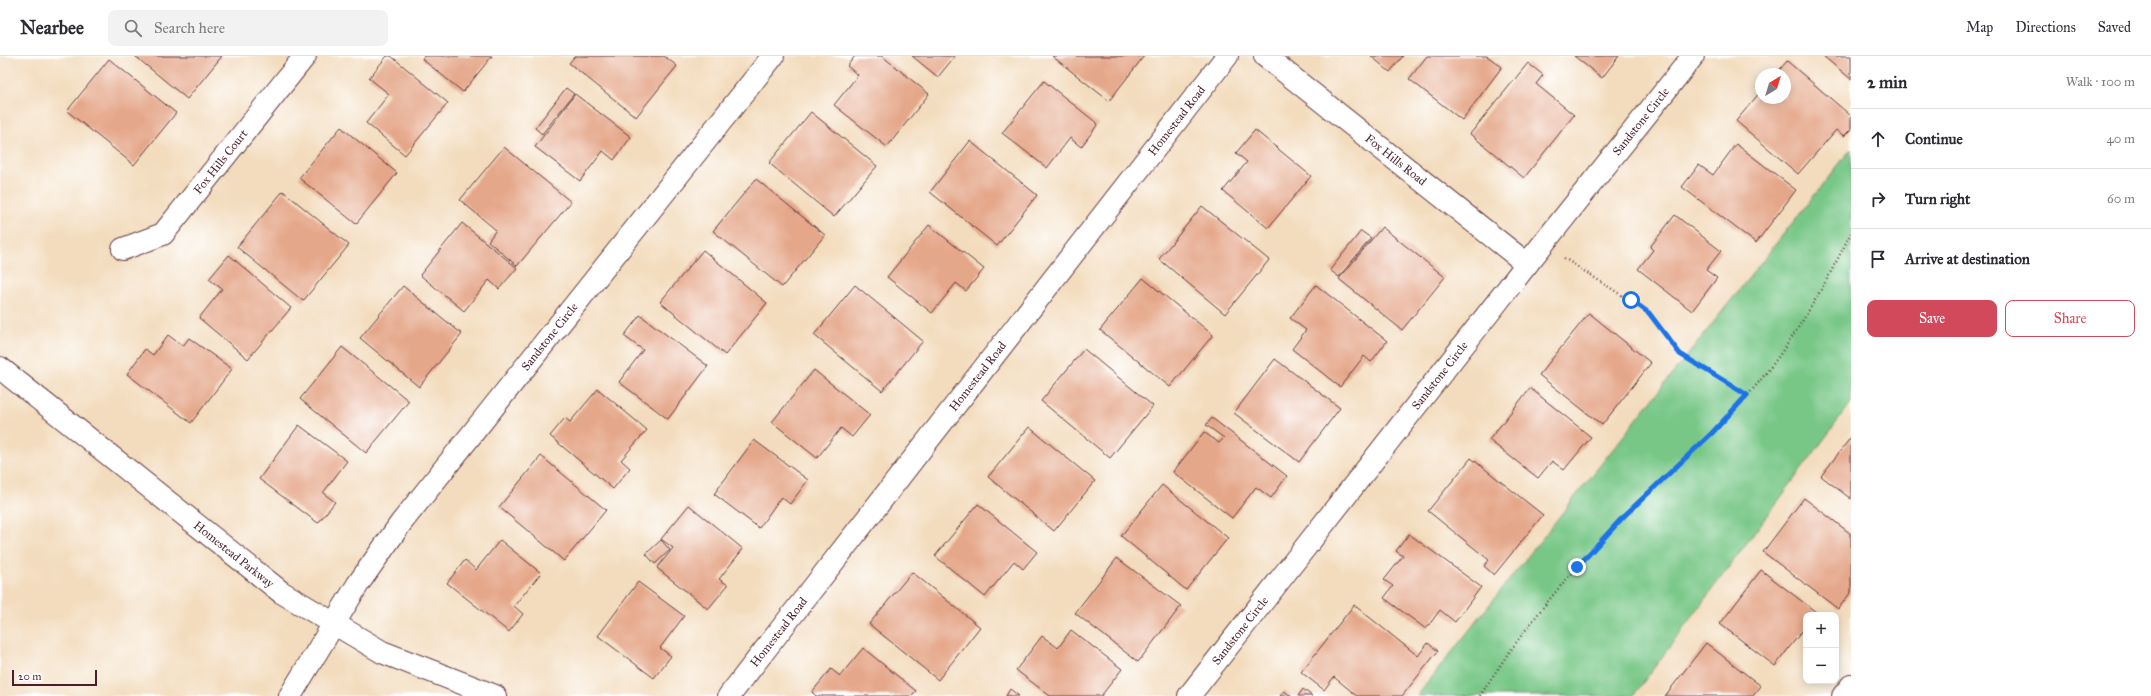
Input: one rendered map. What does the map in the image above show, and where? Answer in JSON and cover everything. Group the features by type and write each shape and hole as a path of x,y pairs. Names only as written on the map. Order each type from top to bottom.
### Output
{"street":[{"name":"Fox Hills Court","path":"123,249 162,234 305,56"},
{"name":"Sandstone Circle","path":"290,696 333,623 401,523 773,56"},
{"name":"Homestead Road","path":"729,696 1227,56"},
{"name":"Fox Hills Road","path":"1265,56 1527,264"},
{"name":"Sandstone Circle","path":"1189,696 1527,264 1693,56"},
{"name":"Homestead Parkway","path":"0,368 281,592 382,652 495,696"},
{"path":"1843,696 1851,686"}],"path":[{"path":"1480,696 1496,671 1540,611 1577,567 1624,516 1712,433 1747,395 1774,362 1814,303 1851,233"},
{"path":"1562,257 1649,313 1680,354 1747,395"}],"green space":[{"path":"1851,149 1851,403 1633,696 1417,696"}],"building":[{"path":"135,56 222,56 187,99"},
{"path":"387,56 391,56 448,103 405,155 366,123 389,94 369,78"},
{"path":"424,56 492,56 463,92 422,59"},
{"path":"575,56 664,56 677,66 636,117 569,63"},
{"path":"855,56 882,56 929,94 887,147 834,105 858,75 847,66"},
{"path":"912,56 955,56 938,77"},
{"path":"1052,56 1144,56 1109,101"},
{"path":"1371,56 1403,56 1390,72"},
{"path":"1427,56 1487,56 1502,67 1462,120 1409,79"},
{"path":"1574,56 1619,56 1602,78"},
{"path":"1823,56 1851,56 1851,79"},
{"path":"109,59 176,113 134,165 67,111"},
{"path":"1787,61 1851,116 1851,129 1844,136 1836,130 1798,174 1736,121 1755,98 1755,104 1791,104 1791,68 1781,68"},
{"path":"1528,63 1543,75 1536,84 1574,115 1524,178 1470,134"},
{"path":"1044,81 1098,124 1081,147 1070,138 1047,168 1002,133"},
{"path":"566,88 574,94 542,134 535,128"},
{"path":"575,94 631,137 614,160 603,151 580,181 535,147"},
{"path":"811,112 877,166 834,217 769,163"},
{"path":"341,127 397,173 356,224 299,178"},
{"path":"1255,130 1311,176 1268,228 1223,191 1247,162 1236,153"},
{"path":"970,141 1037,195 997,246 930,192"},
{"path":"1736,144 1796,190 1756,243 1682,187 1699,165 1713,175"},
{"path":"504,147 571,202 517,266 488,241 496,230 460,200"},
{"path":"756,179 825,235 782,287 713,231"},
{"path":"283,191 349,245 303,301 237,247"},
{"path":"1202,206 1269,260 1225,314 1159,259"},
{"path":"1675,215 1721,251 1706,270 1717,278 1692,311 1638,269 1653,250 1650,247"},
{"path":"462,223 517,268 499,289 489,280 464,311 420,275"},
{"path":"929,225 984,269 966,291 956,283 932,313 887,277"},
{"path":"1382,227 1445,277 1402,330 1339,279"},
{"path":"1361,231 1371,238 1339,277 1330,270"},
{"path":"703,250 767,303 725,355 660,302"},
{"path":"229,255 291,308 248,359 199,318 222,289 209,279"},
{"path":"1143,278 1213,335 1170,387 1100,330"},
{"path":"855,285 923,341 882,391 814,335"},
{"path":"1316,285 1387,341 1371,362 1364,356 1340,387 1292,349 1306,330 1290,318"},
{"path":"403,286 462,334 419,387 360,338"},
{"path":"1589,313 1651,363 1602,425 1539,375"},
{"path":"640,315 708,366 668,419 619,382 643,350 624,336"},
{"path":"168,335 183,346 189,338 232,369 191,423 127,374 145,349 153,355"},
{"path":"342,347 409,401 366,453 300,399"},
{"path":"1084,349 1153,406 1110,458 1041,401"},
{"path":"1275,359 1340,408 1299,462 1234,413"},
{"path":"814,370 870,415 852,437 841,428 817,458 772,422"},
{"path":"1530,388 1591,437 1564,470 1552,461 1538,478 1489,440"},
{"path":"598,389 647,430 621,460 630,468 613,489 550,436 565,418 570,422"},
{"path":"1212,418 1287,476 1271,498 1256,487 1232,518 1173,472 1204,432 1219,443 1224,438 1206,425"},
{"path":"299,425 347,461 323,493 335,502 318,523 259,479"},
{"path":"1029,427 1095,481 1054,531 988,477"},
{"path":"1851,437 1851,499 1821,476"},
{"path":"754,440 808,480 790,504 781,497 759,528 714,494"},
{"path":"541,456 606,510 564,561 499,507"},
{"path":"1471,458 1543,515 1494,575 1484,566 1489,560 1428,511"},
{"path":"1162,485 1228,538 1186,590 1121,536"},
{"path":"1804,498 1851,534 1851,592 1838,609 1763,552"},
{"path":"978,504 1037,552 1023,569 1014,561 985,597 935,556"},
{"path":"689,505 743,549 719,579 728,585 708,609 657,568 673,548 661,539"},
{"path":"1409,534 1481,587 1455,622 1440,610 1426,629 1384,598 1393,586 1384,580 1403,556 1396,551"},
{"path":"500,540 541,573 514,606 523,614 509,632 447,583 465,560 476,570"},
{"path":"661,540 670,550 655,564 646,554"},
{"path":"1117,558 1181,606 1138,662 1075,613"},
{"path":"1761,570 1816,612 1803,612 1803,630 1775,666 1720,624"},
{"path":"912,572 980,627 938,680 869,624"},
{"path":"638,582 684,616 660,648 671,656 654,678 598,636"},
{"path":"1354,605 1418,656 1428,643 1438,651 1402,696 1357,696 1334,677 1324,690 1301,672"},
{"path":"1071,630 1122,669 1101,696 1050,696 1016,670 1042,636 1058,648"},
{"path":"1706,643 1761,686 1753,696 1665,696"},
{"path":"863,648 916,691 911,696 816,696 812,692 831,669 840,676"},
{"path":"1010,689 1019,696 1006,696"},
{"path":"1303,689 1312,696 1298,696"},
{"path":"1284,691 1291,696 1280,696"}],"route":[{"path":"1577,567 1624,516 1712,433 1747,395 1680,354 1649,313 1631,300"}]}
